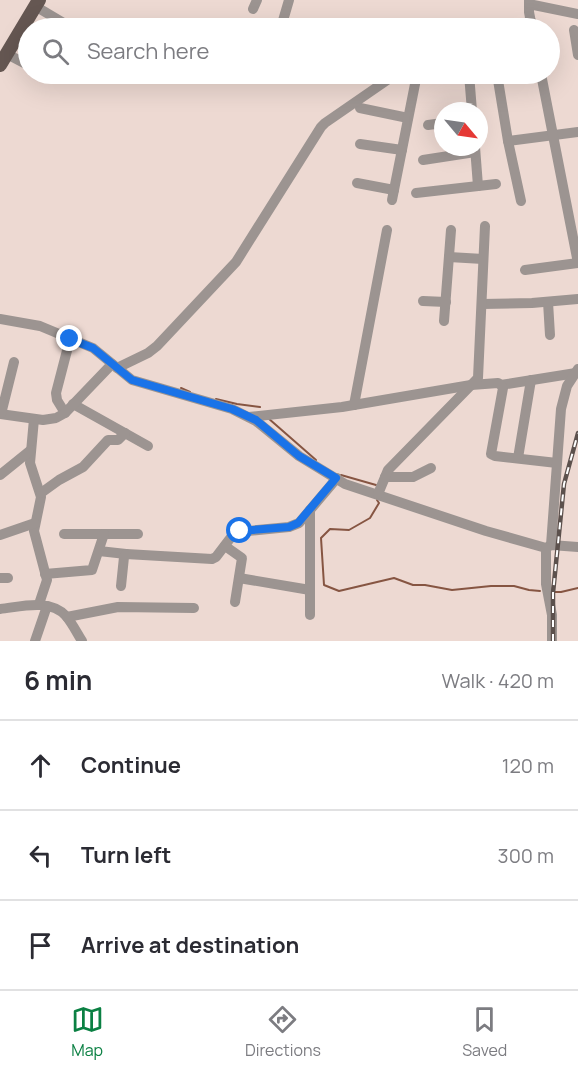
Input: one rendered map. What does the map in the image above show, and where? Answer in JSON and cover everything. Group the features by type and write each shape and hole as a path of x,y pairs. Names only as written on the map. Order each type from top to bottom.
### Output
{"main road":[{"path":"25,18 34,2"},
{"path":"2,57 18,30"}],"street":[{"path":"284,18 289,0"},
{"path":"34,2 57,18"},
{"path":"531,18 529,2 578,14"},
{"path":"574,30 578,55"},
{"path":"2,57 18,62"},
{"path":"14,362 1,414 50,420 64,413 115,366 147,353 157,346 236,262 325,123 382,84"},
{"path":"357,183 393,195 415,84"},
{"path":"471,84 472,102"},
{"path":"499,84 521,201"},
{"path":"525,270 578,263 543,84"},
{"path":"360,108 408,118"},
{"path":"428,125 434,124"},
{"path":"508,141 578,132"},
{"path":"360,144 402,150"},
{"path":"423,160 442,156"},
{"path":"476,156 478,186"},
{"path":"416,193 496,184"},
{"path":"378,494 388,470 479,374 485,226"},
{"path":"354,405 387,230"},
{"path":"444,321 452,230"},
{"path":"449,257 483,259"},
{"path":"482,304 578,299"},
{"path":"423,301 446,302"},
{"path":"548,302 550,335"},
{"path":"0,319 40,326 93,348 132,380 232,409 256,420 299,456 345,484 486,531 549,546 578,547"},
{"path":"64,413 57,400 57,393 70,339"},
{"path":"248,417 354,405 471,385 498,383 501,385 577,371"},
{"path":"552,641 552,615 546,584 549,546 563,397 577,371"},
{"path":"518,458 531,380"},
{"path":"501,385 503,388 491,454 557,463"},
{"path":"73,404 148,447"},
{"path":"34,419 30,464 41,493 34,534 46,581 34,641"},
{"path":"41,493 83,467 108,440 118,440 125,433"},
{"path":"0,475 31,450"},
{"path":"385,477 416,476 431,468"},
{"path":"99,552 209,559 216,557 237,532 294,525 302,520 336,478"},
{"path":"310,510 310,615"},
{"path":"0,535 35,523"},
{"path":"64,534 138,534"},
{"path":"45,574 93,569 104,534"},
{"path":"225,546 242,558 235,602"},
{"path":"121,586 126,554"},
{"path":"239,578 310,590"},
{"path":"0,609 43,605 61,612 67,617 82,641"},
{"path":"67,617 118,607 194,608"}],"waterway":[{"path":"181,388 190,392"},
{"path":"216,399 260,407"},
{"path":"268,418 316,460"},
{"path":"341,475 376,485"},
{"path":"377,500 379,503 370,518 349,530 330,529 321,538 324,585 339,591 394,578 413,585 452,590 514,586 540,591"},
{"path":"555,592 578,588"}],"railway":[{"path":"553,641 553,593 564,484 578,433"}],"route":[{"path":"70,339 93,348 132,380 232,409 256,420 299,456 336,478 298,523 289,527 240,531"}]}
